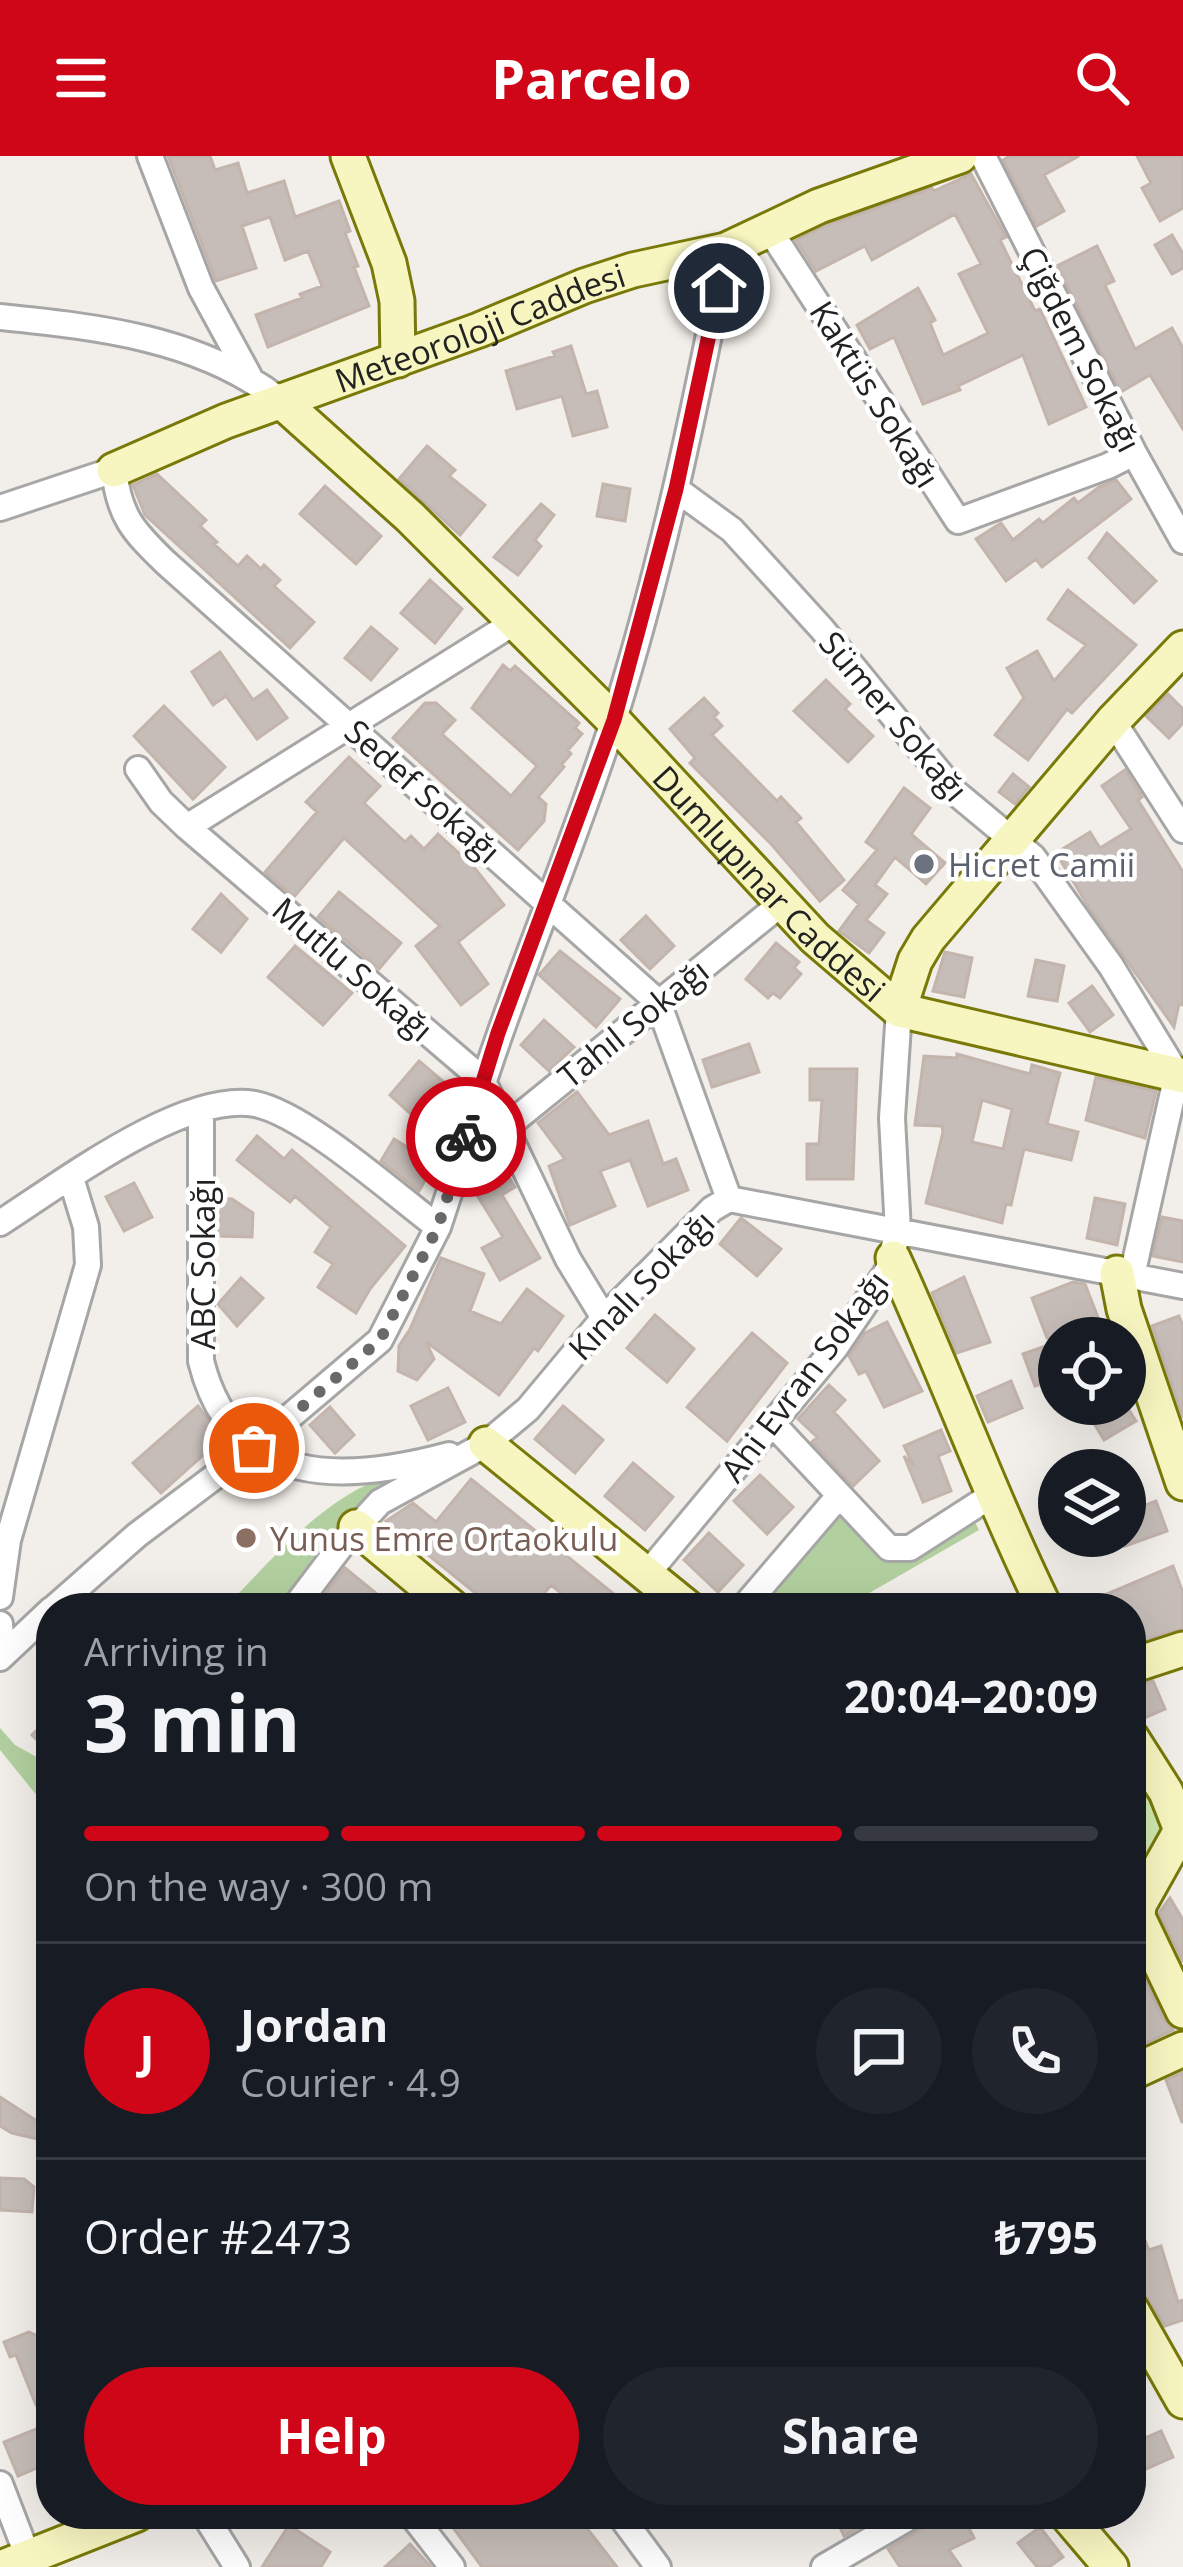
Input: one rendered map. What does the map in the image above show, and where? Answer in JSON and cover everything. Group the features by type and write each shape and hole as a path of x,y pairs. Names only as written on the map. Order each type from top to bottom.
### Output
{"street":[{"path":"150,156 213,315 249,376"},
{"path":"348,156 389,263 397,302 398,359"},
{"name":"Meteoroloji Caddesi","path":"0,508 114,470 280,401 633,270 727,250 819,206 960,156"},
{"name":"Çiğdem Sokağı","path":"983,156 1133,453 1183,541"},
{"name":"Kaktüs Sokağı","path":"769,229 958,521 1133,453"},
{"path":"70,1593 137,1535 254,1448 380,1340 438,1227 482,1079 614,720 676,489 727,250"},
{"path":"0,317 131,334 249,376 280,401"},
{"name":"Dumlupınar Caddesi","path":"280,401 410,517 614,720 815,938 899,1010 1180,1075"},
{"name":"Sedef Sokağı","path":"114,470 121,510 140,538 658,1002 729,1199"},
{"name":"Sümer Sokağı","path":"676,489 732,530 822,629 956,794 1014,840 1053,882 1180,1075"},
{"path":"188,827 515,622"},
{"path":"899,1010 915,961 928,939 1113,721 1183,648"},
{"path":"1113,721 1183,830"},
{"name":"Mutlu Sokağı","path":"139,769 161,802 188,827 482,1079 568,1259 604,1318"},
{"name":"Tahıl Sokağı","path":"458,1166 782,903"},
{"name":"Ahi Evran Sokağı","path":"647,1574 851,1327 896,1244 892,1118 899,1010"},
{"path":"1180,1075 1124,1275 1124,1309 1183,1483"},
{"path":"0,1223 158,1126 238,1103 269,1109 305,1128 438,1227"},
{"name":"ABC Sokağı","path":"201,1110 201,1361 213,1398 254,1448 272,1460 331,1474 394,1469 486,1444"},
{"path":"0,1597 8,1540 88,1265 86,1227 70,1178"},
{"name":"Kınalı Sokağı","path":"486,1444 528,1409 604,1318 712,1209 729,1199 896,1244 1183,1286"},
{"path":"896,1244 992,1495 1038,1593"},
{"path":"772,1423 878,1539 896,1550 910,1548 992,1495"},
{"path":"305,1593 356,1527 395,1492 486,1444 670,1593"},
{"path":"756,1593 838,1497"},
{"path":"356,1527 435,1593"},
{"path":"0,1624 1,1657"},
{"path":"1,1657 36,1624"},
{"path":"1146,1661 1183,1649"},
{"path":"1146,1761 1182,1831 1146,1893"},
{"path":"1146,1934 1183,2011"},
{"path":"1146,2066 1183,2049"},
{"path":"1146,2336 1183,2401"},
{"path":"0,2484 16,2562 99,2529"},
{"path":"213,2529 237,2567"},
{"path":"423,2529 452,2567"},
{"path":"630,2529 658,2567"},
{"path":"824,2567 889,2529"},
{"path":"1079,2529 1111,2567"}],"green space":[{"path":"428,1471 300,1593 239,1593 321,1513 390,1476"},
{"path":"840,1511 887,1560 897,1561 974,1520 979,1530 869,1593 766,1593"},
{"path":"0,1728 15,1745 36,1757 36,1794 0,1750"},
{"path":"1146,1786 1164,1821 1146,1860"}],"building":[{"path":"168,156 210,156 215,170 238,163 247,193 284,181 295,217 339,201 358,266 354,267 369,306 268,347 256,315 322,286 308,251 285,260 270,217 242,226 256,268 216,281"},
{"path":"1010,156 1079,156 1044,175 1064,211 1037,226 1003,160"},
{"path":"1137,156 1183,156 1183,208 1160,221 1142,188 1151,183"},
{"path":"971,174 1086,407 1049,424 1023,355 958,386 960,390 923,404 894,337 870,349 857,325 918,288 935,320 930,323 943,355 988,333 959,274 981,264 955,214 872,260 865,246 816,271 796,240"},
{"path":"1172,235 1183,254 1183,268 1172,274 1155,245"},
{"path":"1097,246 1114,281 1105,285 1135,349 1172,328 1183,348 1183,429 1150,375 1121,392 1057,266"},
{"path":"571,346 586,394 597,391 607,427 573,436 562,396 517,409 506,371"},
{"path":"427,446 455,470 449,476 485,505 460,535 399,479"},
{"path":"157,474 206,520 200,526 217,542 214,544 238,566 247,556 261,569 264,565 280,580 274,586 314,622 290,648 145,515 133,485"},
{"path":"1116,480 1131,499 1042,567 1036,559 1006,581 976,539 1001,523 1013,540 1074,498 1078,503"},
{"path":"603,484 630,489 625,521 597,516"},
{"path":"325,486 381,536 356,564 300,514"},
{"path":"541,504 554,515 535,540 541,546 518,575 494,557"},
{"path":"1107,533 1156,581 1134,603 1089,558"},
{"path":"430,580 462,609 435,643 401,613"},
{"path":"1068,590 1136,645 1072,713 1067,709 1028,760 995,735 1024,698 1007,668 1037,651 1054,681 1086,645 1048,619"},
{"path":"371,627 397,649 371,680 345,658"},
{"path":"220,652 253,700 267,690 287,718 257,739 226,696 213,705 192,672"},
{"path":"503,665 510,671 515,666 579,723 575,728 582,734 568,750 571,754 564,767 538,797 546,804 544,821 518,850 393,738 425,703 436,703 455,720 442,734 511,796 537,766 472,708"},
{"path":"826,680 850,704 845,709 873,736 848,762 794,711"},
{"path":"1168,694 1183,709 1183,723 1169,738 1146,716"},
{"path":"704,698 718,713 714,717 722,726 712,735 777,801 781,797 801,818 796,822 844,880 820,901 690,763 695,758 670,729"},
{"path":"164,706 225,767 193,799 134,736"},
{"path":"349,757 380,786 364,803 405,842 411,836 424,849 438,834 473,866 504,905 458,942 488,984 461,1005 416,946 440,926 344,838 294,897 265,872 317,812 306,802"},
{"path":"1125,770 1183,872 1183,1005 1179,1004 1174,1027 1056,853 1090,832 1100,848 1131,829 1102,786"},
{"path":"1013,774 1029,787 1015,804 999,792"},
{"path":"904,788 930,808 911,834 945,863 926,884 895,857 875,885 887,894 866,920 884,933 869,953 839,931 859,904 843,890 877,850 866,842"},
{"path":"339,892 401,943 379,969 318,917"},
{"path":"221,894 247,919 221,952 193,929"},
{"path":"646,916 674,946 650,969 621,940"},
{"path":"776,943 799,962 794,968 801,974 780,998 773,993 768,998 746,979"},
{"path":"295,946 352,993 323,1025 268,977"},
{"path":"560,951 620,999 596,1027 539,975"},
{"path":"945,952 972,958 964,997 933,991"},
{"path":"1036,960 1064,966 1057,1001 1028,996"},
{"path":"1092,986 1113,1015 1090,1032 1069,1003"},
{"path":"544,1020 574,1047 549,1071 521,1045"},
{"path":"749,1044 759,1072 712,1087 703,1060"},
{"path":"957,1054 1030,1074 1032,1065 1060,1073 1047,1124 1078,1132 1071,1160 1024,1149 1002,1223 926,1203 943,1132 942,1126 915,1125 924,1056 957,1058","holes":["982,1100 1012,1109 1003,1149 972,1142"]},
{"path":"419,1061 452,1089 422,1124 390,1095"},
{"path":"810,1069 857,1069 853,1179 807,1179 807,1144 819,1144 822,1100 810,1100"},
{"path":"1096,1077 1156,1091 1145,1138 1086,1120"},
{"path":"577,1092 609,1135 648,1121 663,1164 676,1159 688,1190 648,1206 630,1160 600,1171 615,1206 570,1225 549,1166 565,1159 538,1123"},
{"path":"257,1136 284,1159 292,1150 405,1246 356,1313 318,1287 333,1264 315,1252 331,1227 295,1196 290,1202 237,1160"},
{"path":"394,1139 437,1159 419,1191 381,1161"},
{"path":"499,1163 515,1187 502,1195 540,1258 500,1280 482,1248 503,1237 470,1184"},
{"path":"134,1183 152,1217 124,1231 106,1197"},
{"path":"218,1198 232,1199 253,1213 252,1237 218,1236"},
{"path":"1095,1198 1125,1204 1117,1245 1087,1238"},
{"path":"1162,1217 1183,1221 1183,1262 1153,1256"},
{"path":"741,1218 781,1249 757,1276 720,1244"},
{"path":"441,1258 484,1274 470,1311 501,1324 527,1289 563,1316 499,1395 426,1342 434,1359 417,1380 398,1371 399,1346"},
{"path":"964,1277 990,1342 957,1353 932,1293"},
{"path":"241,1278 263,1298 237,1326 218,1304"},
{"path":"1073,1282 1085,1284 1098,1317 1039,1317 1032,1298"},
{"path":"655,1315 694,1349 667,1382 627,1348"},
{"path":"1179,1316 1183,1326 1183,1418 1152,1326"},
{"path":"887,1322 922,1391 884,1407 866,1371 859,1374 849,1356 865,1333"},
{"path":"752,1333 787,1363 727,1441 687,1407"},
{"path":"1038,1349 1038,1385 1035,1386 1023,1354"},
{"path":"1011,1381 1022,1408 988,1422 977,1396"},
{"path":"829,1385 845,1400 834,1412 879,1461 853,1486 812,1442 817,1437 798,1419"},
{"path":"448,1388 465,1422 428,1440 411,1406"},
{"path":"198,1406 222,1438 161,1493 133,1463"},
{"path":"563,1406 603,1440 575,1473 535,1439"},
{"path":"330,1407 354,1435 335,1453 310,1425"},
{"path":"1095,1425 1129,1425 1104,1440"},
{"path":"941,1430 950,1451 938,1456 951,1491 923,1502 904,1446"},
{"path":"633,1463 673,1497 645,1530 605,1496"},
{"path":"760,1475 793,1507 767,1534 734,1501"},
{"path":"471,1479 612,1593 561,1593 551,1585 544,1593 475,1593 386,1521 413,1503 436,1522"},
{"path":"1156,1501 1167,1531 1146,1538 1146,1505"},
{"path":"709,1533 743,1565 718,1592 684,1560"},
{"path":"1173,1566 1183,1593 1183,1629 1146,1640 1146,1593 1109,1593"},
{"path":"345,1568 376,1593 326,1593"},
{"path":"1153,1681 1165,1709 1146,1717 1146,1683"},
{"path":"1170,1898 1183,1920 1183,1962 1159,1913"},
{"path":"1146,1982 1164,2020 1173,2030 1146,2043"},
{"path":"1183,2072 1183,2122 1182,2122 1166,2080"},
{"path":"0,2097 36,2120 36,2139 0,2126"},
{"path":"0,2178 24,2179 34,2187 32,2212 0,2210"},
{"path":"1146,2243 1149,2250 1161,2246 1178,2302 1183,2300 1183,2320 1165,2326 1146,2297"},
{"path":"29,2332 36,2335 36,2405 16,2355 10,2357 4,2342"},
{"path":"36,2429 36,2468 18,2476 4,2442"},
{"path":"1161,2431 1173,2457 1146,2469 1146,2438"},
{"path":"286,2529 295,2529 330,2552 321,2567 262,2567"},
{"path":"454,2529 588,2529 617,2567 482,2567"},
{"path":"921,2529 970,2529 974,2538 949,2550 961,2567 900,2567 888,2549"},
{"path":"1042,2529 1063,2557 1049,2567 1037,2567 1018,2543"},
{"path":"410,2544 431,2567 385,2567"}],"way so far":[{"path":"254,1448 380,1340 438,1227 466,1137"}],"place":[{"name":"Hicret Camii","path":"924,864"},
{"name":"Yunus Emre Ortaokulu","path":"246,1538"}],"route":[{"path":"466,1137 498,1033 614,720 676,489 719,288"}]}
